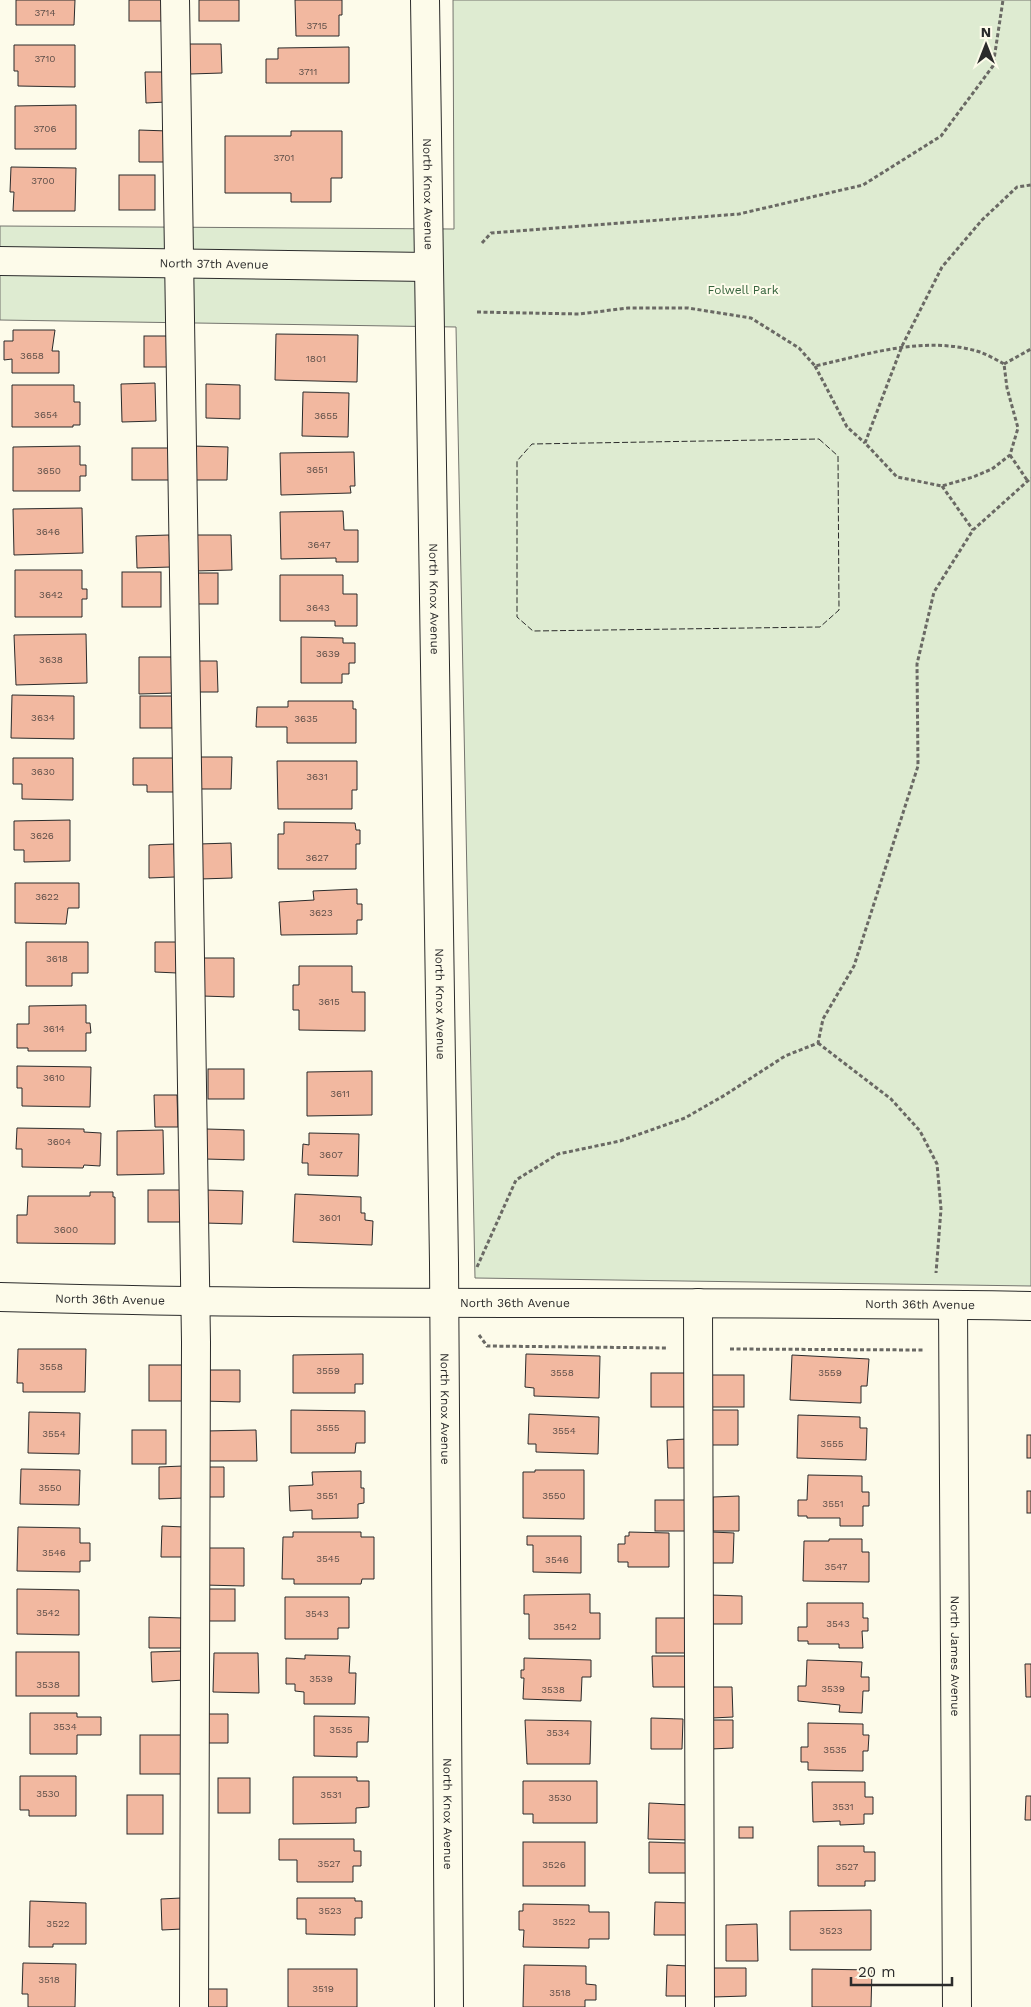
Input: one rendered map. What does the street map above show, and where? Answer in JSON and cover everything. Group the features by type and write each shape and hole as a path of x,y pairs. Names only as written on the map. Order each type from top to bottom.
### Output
{"street":[{"path":"175,0 196,1342 194,2007"},
{"name":"North Knox Avenue","path":"425,0 444,1303 449,2007"},
{"name":"North 37th Avenue","path":"0,262 428,267"},
{"name":"North 36th Avenue","path":"0,1297 194,1303 698,1303 1031,1306"},
{"path":"698,1303 700,2007"},
{"name":"North James Avenue","path":"944,1304 956,2007"}],"path":[{"path":"482,242 491,234 739,214 863,186 941,136 993,66 1003,0"},
{"path":"865,443 902,346 942,267 982,220 1017,187 1031,185"},
{"path":"477,312 536,315 579,314 628,308 697,310 751,318 799,348 815,366 847,427 898,476 942,486 992,469 1010,455 1018,428 1007,388 1004,364"},
{"path":"815,366 902,346 944,346 980,352 1004,364"},
{"path":"1004,364 1031,349"},
{"path":"818,1044 823,1019 854,966 918,766 917,664 934,592 973,530 1029,479 1010,455"},
{"path":"942,486 973,530"},
{"path":"477,1267 516,1180 558,1154 620,1141 685,1118 725,1096 785,1056 818,1044"},
{"path":"818,1044 892,1099 920,1130 937,1164 941,1208 944,1304"}],"green space":[{"name":"Folwell Park","path":"453,0 1031,0 1031,1286 475,1278 456,327 0,320 0,226 454,229"}],"building":[{"path":"16,0 75,0 74,25 16,25"},
{"path":"129,0 166,0 166,21 129,21"},
{"path":"199,0 239,0 239,21 199,21"},
{"path":"295,0 342,0 342,15 339,15 339,36 296,36"},
{"path":"189,44 221,44 222,73 190,74"},
{"path":"14,45 75,45 75,87 18,86 18,71 14,71"},
{"path":"349,47 349,83 266,83 266,59 278,59 278,48"},
{"path":"145,72 166,72 166,102 146,103"},
{"path":"76,105 76,149 15,149 15,106"},
{"path":"139,130 168,131 168,162 139,162"},
{"path":"291,131 342,131 342,178 331,178 331,202 291,202 291,193 225,193 225,136 291,136"},
{"path":"11,167 76,168 75,211 13,211 14,192 10,192"},
{"path":"119,175 155,175 155,210 119,210"},
{"path":"13,330 55,330 52,351 59,351 59,373 12,373 12,359 4,360 4,341 13,341"},
{"path":"276,334 358,335 357,382 275,380"},
{"path":"144,336 167,336 167,367 144,367"},
{"path":"155,383 156,421 122,422 121,384"},
{"path":"206,384 240,385 240,419 206,418"},
{"path":"12,385 74,385 74,402 80,402 80,425 73,425 73,427 12,427"},
{"path":"303,392 349,393 348,437 302,436"},
{"path":"80,446 80,465 86,465 86,476 80,476 80,491 13,491 13,447"},
{"path":"193,446 228,447 227,480 193,480"},
{"path":"132,448 169,448 169,480 132,480"},
{"path":"354,452 355,486 350,486 351,493 281,495 280,453"},
{"path":"82,508 83,553 14,555 13,509"},
{"path":"343,511 344,530 358,530 358,562 336,562 336,558 281,559 280,512"},
{"path":"169,535 171,567 137,568 136,536"},
{"path":"194,535 231,535 232,570 195,571"},
{"path":"15,570 82,570 82,589 87,589 87,599 82,599 82,617 15,617"},
{"path":"122,572 161,572 161,607 122,607"},
{"path":"197,573 218,573 218,604 197,604"},
{"path":"280,575 343,575 343,594 357,594 357,626 335,626 335,621 280,621"},
{"path":"86,634 87,683 16,685 14,635"},
{"path":"301,637 343,638 343,643 355,643 355,663 349,663 349,674 342,674 342,683 301,683"},
{"path":"139,657 173,657 174,693 139,694"},
{"path":"197,661 217,661 218,692 198,692"},
{"path":"12,695 74,696 74,739 11,738"},
{"path":"140,696 174,696 174,728 140,728"},
{"path":"288,701 353,701 353,709 356,709 356,743 287,743 287,727 256,727 257,707 288,707"},
{"path":"197,757 232,757 231,789 197,789"},
{"path":"13,758 73,758 73,800 22,799 22,784 13,784"},
{"path":"133,758 174,758 174,792 147,792 147,785 133,785"},
{"path":"277,761 357,761 357,790 352,790 352,809 278,809"},
{"path":"70,820 70,861 24,862 24,850 14,850 14,821"},
{"path":"284,822 355,823 356,830 360,830 360,844 356,844 356,869 278,869 278,834 284,834"},
{"path":"231,843 232,878 200,879 199,844"},
{"path":"174,844 175,877 149,878 149,845"},
{"path":"15,883 79,883 79,908 68,908 66,924 15,923"},
{"path":"357,889 357,904 362,904 362,920 357,920 357,934 281,935 279,902 314,900 313,891"},
{"path":"26,942 88,942 88,973 72,973 72,986 26,986"},
{"path":"155,942 177,942 177,973 155,972"},
{"path":"202,958 234,958 234,997 202,996"},
{"path":"299,966 352,966 352,992 365,992 365,1031 299,1030 299,1010 293,1010 293,985 299,985"},
{"path":"86,1005 86,1023 90,1023 91,1033 86,1033 86,1051 28,1051 28,1048 17,1048 17,1024 29,1024 29,1006"},
{"path":"17,1066 91,1067 90,1107 22,1106 22,1088 17,1088"},
{"path":"208,1069 244,1069 244,1099 208,1099"},
{"path":"372,1071 372,1115 307,1116 307,1072"},
{"path":"154,1095 177,1095 178,1127 155,1127"},
{"path":"17,1128 84,1129 84,1132 101,1133 100,1166 84,1165 83,1168 22,1167 22,1149 16,1149"},
{"path":"206,1129 244,1130 244,1160 205,1159"},
{"path":"163,1130 164,1174 117,1175 117,1131"},
{"path":"309,1133 359,1134 358,1176 308,1175 308,1163 302,1163 303,1144 309,1145"},
{"path":"148,1190 180,1190 180,1222 148,1222"},
{"path":"204,1190 243,1191 242,1224 204,1223"},
{"path":"90,1192 113,1192 113,1197 115,1197 115,1244 17,1243 17,1215 27,1215 28,1196 90,1196"},
{"path":"295,1194 361,1197 361,1213 365,1213 365,1220 373,1221 372,1245 293,1242"},
{"path":"18,1349 86,1349 85,1392 23,1392 23,1383 17,1383"},
{"path":"363,1354 363,1384 355,1384 355,1393 293,1393 293,1355"},
{"path":"526,1354 600,1356 599,1398 534,1396 534,1388 525,1387"},
{"path":"792,1355 869,1359 867,1386 861,1386 861,1403 790,1400"},
{"path":"149,1365 183,1365 183,1401 149,1401"},
{"path":"203,1370 240,1370 240,1402 203,1401"},
{"path":"651,1373 689,1373 689,1407 651,1407"},
{"path":"711,1375 744,1375 744,1407 711,1407"},
{"path":"291,1410 365,1411 365,1443 356,1443 355,1453 291,1453"},
{"path":"711,1410 738,1410 738,1445 712,1445"},
{"path":"29,1412 80,1413 79,1454 28,1453"},
{"path":"529,1414 599,1417 598,1454 536,1452 536,1444 528,1444"},
{"path":"798,1415 860,1417 860,1428 867,1428 866,1460 797,1458"},
{"path":"132,1430 166,1430 166,1464 132,1464"},
{"path":"256,1430 257,1461 206,1461 206,1431"},
{"path":"1027,1435 1031,1435 1031,1458 1027,1458"},
{"path":"687,1439 687,1468 668,1468 667,1440"},
{"path":"183,1466 184,1498 159,1499 159,1467"},
{"path":"203,1467 224,1467 224,1497 202,1497"},
{"path":"21,1469 80,1470 79,1505 20,1504"},
{"path":"535,1470 584,1470 584,1519 523,1518 523,1472 535,1472"},
{"path":"361,1471 361,1488 364,1488 364,1503 358,1504 358,1518 312,1519 312,1510 290,1511 289,1486 313,1485 312,1472"},
{"path":"808,1475 862,1476 862,1492 869,1492 869,1506 863,1506 863,1526 840,1526 840,1518 807,1518 807,1516 798,1516 798,1500 807,1500"},
{"path":"1027,1491 1031,1491 1031,1513 1027,1513"},
{"path":"739,1496 739,1531 713,1531 713,1497"},
{"path":"655,1500 689,1500 689,1531 655,1531"},
{"path":"162,1526 184,1527 183,1557 161,1557"},
{"path":"18,1527 80,1528 80,1543 90,1543 90,1561 80,1561 80,1572 17,1571"},
{"path":"293,1532 361,1532 361,1537 374,1537 374,1579 362,1579 361,1584 294,1584 294,1579 282,1579 283,1537 293,1537"},
{"path":"629,1532 669,1533 669,1567 628,1567 628,1562 618,1562 618,1544 625,1544 625,1536 629,1536"},
{"path":"712,1532 734,1533 733,1563 711,1563"},
{"path":"527,1536 581,1536 581,1573 533,1572 533,1545 527,1545"},
{"path":"829,1539 862,1539 862,1552 869,1552 869,1582 803,1581 804,1541 829,1541"},
{"path":"204,1548 244,1548 244,1586 204,1585"},
{"path":"17,1589 79,1590 79,1635 17,1634"},
{"path":"203,1589 235,1589 235,1621 203,1621"},
{"path":"590,1594 590,1613 600,1613 600,1639 529,1639 529,1614 524,1614 524,1595"},
{"path":"711,1595 742,1596 742,1624 711,1624"},
{"path":"285,1597 349,1597 349,1628 338,1628 338,1639 285,1639"},
{"path":"807,1603 863,1603 863,1618 868,1618 868,1631 862,1631 863,1648 839,1648 839,1644 808,1644 808,1641 798,1641 798,1627 807,1627"},
{"path":"149,1617 183,1618 182,1648 149,1648"},
{"path":"656,1618 689,1618 689,1653 656,1653"},
{"path":"183,1651 184,1680 152,1682 151,1652"},
{"path":"16,1652 79,1652 79,1696 16,1696"},
{"path":"214,1653 258,1653 259,1693 213,1692"},
{"path":"305,1655 350,1656 349,1673 356,1673 355,1704 304,1704 304,1692 295,1691 295,1684 286,1684 286,1658 305,1659"},
{"path":"652,1656 687,1656 687,1687 653,1687"},
{"path":"524,1658 591,1660 591,1677 582,1677 581,1701 523,1699 524,1678 521,1678 521,1670 524,1670"},
{"path":"807,1660 862,1662 861,1677 869,1677 869,1691 863,1691 862,1713 839,1712 840,1705 798,1701 798,1686 806,1686"},
{"path":"1025,1664 1031,1664 1031,1697 1026,1697"},
{"path":"711,1687 732,1687 733,1717 712,1718"},
{"path":"30,1713 77,1713 77,1717 101,1717 101,1735 77,1735 77,1754 30,1754"},
{"path":"204,1714 228,1714 228,1743 203,1743"},
{"path":"314,1716 369,1717 368,1742 357,1742 357,1757 314,1756"},
{"path":"651,1718 683,1719 682,1749 651,1749"},
{"path":"525,1720 591,1721 590,1764 527,1764"},
{"path":"711,1720 733,1720 733,1748 711,1749"},
{"path":"808,1723 863,1724 863,1735 869,1735 868,1751 863,1751 863,1771 808,1770 808,1762 801,1762 801,1747 808,1747"},
{"path":"140,1735 181,1735 181,1774 140,1774"},
{"path":"20,1776 76,1776 76,1816 29,1816 29,1810 20,1810"},
{"path":"293,1777 357,1777 357,1781 369,1781 369,1807 356,1808 356,1823 293,1824"},
{"path":"218,1778 250,1778 250,1813 218,1813"},
{"path":"523,1781 597,1781 597,1823 533,1823 533,1814 523,1814"},
{"path":"812,1782 865,1782 865,1797 873,1797 873,1814 864,1814 864,1824 840,1825 840,1821 813,1822"},
{"path":"127,1795 163,1795 163,1834 127,1834"},
{"path":"1026,1796 1031,1796 1031,1820 1025,1820"},
{"path":"649,1803 690,1805 689,1840 648,1839"},
{"path":"739,1827 753,1827 753,1838 739,1838"},
{"path":"279,1839 354,1839 354,1851 361,1851 361,1866 353,1866 353,1882 297,1882 297,1860 279,1860"},
{"path":"523,1842 585,1842 585,1886 523,1886"},
{"path":"649,1842 686,1843 686,1873 649,1873"},
{"path":"818,1846 864,1846 864,1852 875,1852 875,1881 865,1881 865,1886 818,1886"},
{"path":"181,1898 182,1929 162,1930 161,1899"},
{"path":"297,1898 355,1898 355,1901 362,1901 362,1918 355,1918 355,1935 306,1934 306,1919 297,1919"},
{"path":"30,1901 86,1903 86,1944 53,1944 53,1947 29,1947"},
{"path":"655,1902 689,1903 688,1935 654,1935"},
{"path":"523,1904 589,1905 589,1912 609,1912 609,1939 589,1939 589,1948 523,1947 524,1930 519,1930 519,1911 523,1911"},
{"path":"871,1910 871,1950 790,1950 790,1911"},
{"path":"757,1924 758,1961 726,1961 726,1925"},
{"path":"23,1963 76,1964 75,2007 28,2007 28,1994 22,1994"},
{"path":"524,1965 586,1966 586,1984 596,1985 596,2000 585,2000 585,2007 523,2007"},
{"path":"667,1965 689,1966 689,1996 666,1996"},
{"path":"713,1968 746,1968 746,1996 713,1997"},
{"path":"288,1969 357,1969 357,2007 288,2007"},
{"path":"812,1969 872,1970 871,2007 812,2007"},
{"path":"204,1989 227,1989 227,2007 204,2007"}],"fence":[{"path":"819,439 838,456 839,610 820,627 533,631 517,617 517,461 532,444 819,439"}]}
